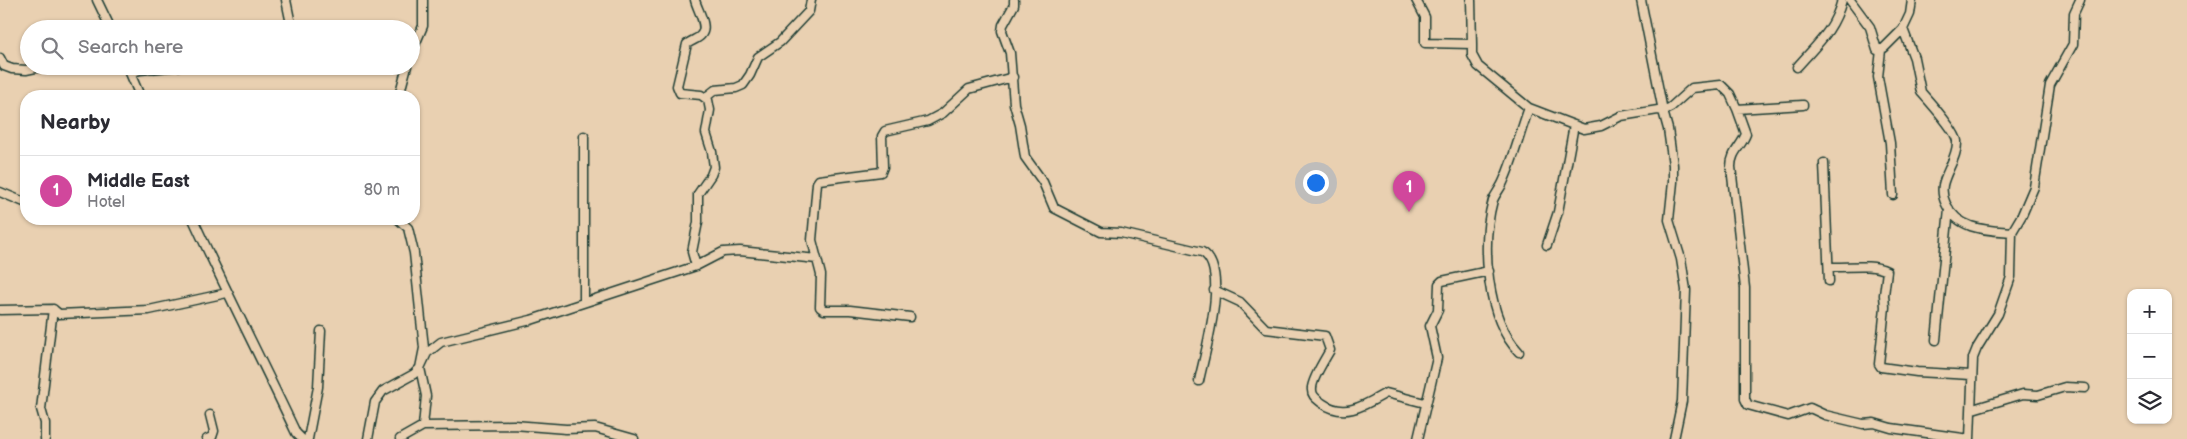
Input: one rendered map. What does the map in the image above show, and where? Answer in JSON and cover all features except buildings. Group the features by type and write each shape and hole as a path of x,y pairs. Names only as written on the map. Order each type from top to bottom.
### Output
{"street":[{"path":"98,0 106,20"},
{"path":"286,0 290,20"},
{"path":"420,31 422,26 423,0"},
{"path":"694,0 703,21 704,30 702,35 688,44 677,86 680,93 706,98 710,105 706,133 714,159 711,175 698,194 698,222 692,252 696,266"},
{"path":"706,98 712,91 736,88 743,85 758,57 780,42 809,11 811,0"},
{"path":"1014,0 1014,5 1003,25 1002,31 1010,53 1014,104 1020,125 1025,157 1043,182 1054,208 1101,232 1121,233 1204,252 1211,264 1214,316 1199,380"},
{"path":"1416,0 1425,17 1425,43 1472,44"},
{"path":"1471,0 1472,55 1478,66 1529,108 1584,129 1621,116 1662,111 1671,107 1684,92 1692,88 1721,85 1730,94 1738,109 1746,134 1742,144 1734,151 1731,157 1731,167 1745,288 1745,399 1748,405 1788,416 1810,408 1825,415 1863,424 1874,423 1891,428 1970,439 1973,409 1971,375 1977,348 1998,314 2011,277 2012,232 2022,216 2034,188 2050,85 2073,44 2074,12 2080,0"},
{"path":"1641,0 1662,111 1668,129 1673,165 1669,220 1681,260 1686,290 1682,401 1674,439"},
{"path":"1797,67 1828,33 1839,12 1842,0"},
{"path":"1850,0 1870,27 1874,46 1881,50"},
{"path":"1893,195 1890,143 1878,76 1881,50 1903,28 1910,14 1912,0"},
{"path":"1903,28 1914,58 1921,92 1956,138 1955,152 1943,186 1943,198 1948,209 1958,220 1967,226 2012,232"},
{"path":"0,58 4,66 12,70 20,69"},
{"path":"130,75 137,90"},
{"path":"401,90 405,75"},
{"path":"910,317 850,310 824,310 820,302 821,283 812,240 818,181 881,172 883,167 882,136 885,132 928,121 943,113 969,89 1012,77"},
{"path":"1738,109 1803,105"},
{"path":"1519,352 1509,341 1495,310 1488,271 1486,236 1491,208 1504,180 1529,108"},
{"path":"1547,245 1558,212 1574,125"},
{"path":"584,136 584,302"},
{"path":"1824,163 1830,267 1829,281"},
{"path":"0,192 20,200"},
{"path":"1936,340 1948,209"},
{"path":"196,225 226,293 260,356 296,433 302,439"},
{"path":"405,225 408,228 414,253 424,348 420,368 426,396 423,426"},
{"path":"368,439 375,402 383,392 414,374 420,368 427,353 441,342 530,320 696,266 723,252 817,259"},
{"path":"1830,267 1876,266 1887,271 1879,364 1881,367 1917,372 1971,375"},
{"path":"1418,439 1436,358 1430,326 1438,310 1439,284 1442,281 1488,271"},
{"path":"1214,290 1240,302 1266,329 1325,336 1330,350 1312,384 1312,390 1315,398 1332,410 1347,410 1369,404 1386,393 1425,403"},
{"path":"0,310 53,309 59,314 135,311 171,306 226,293"},
{"path":"45,439 45,424 41,410 53,309"},
{"path":"308,439 318,387 322,331"},
{"path":"1973,409 2023,394 2038,395 2065,387 2085,388"},
{"path":"207,439 212,437 214,431 210,415"},
{"path":"400,439 423,426 514,425 566,429 596,428 634,439"}],"place":[{"name":"Middle East","path":"1409,212"}]}
